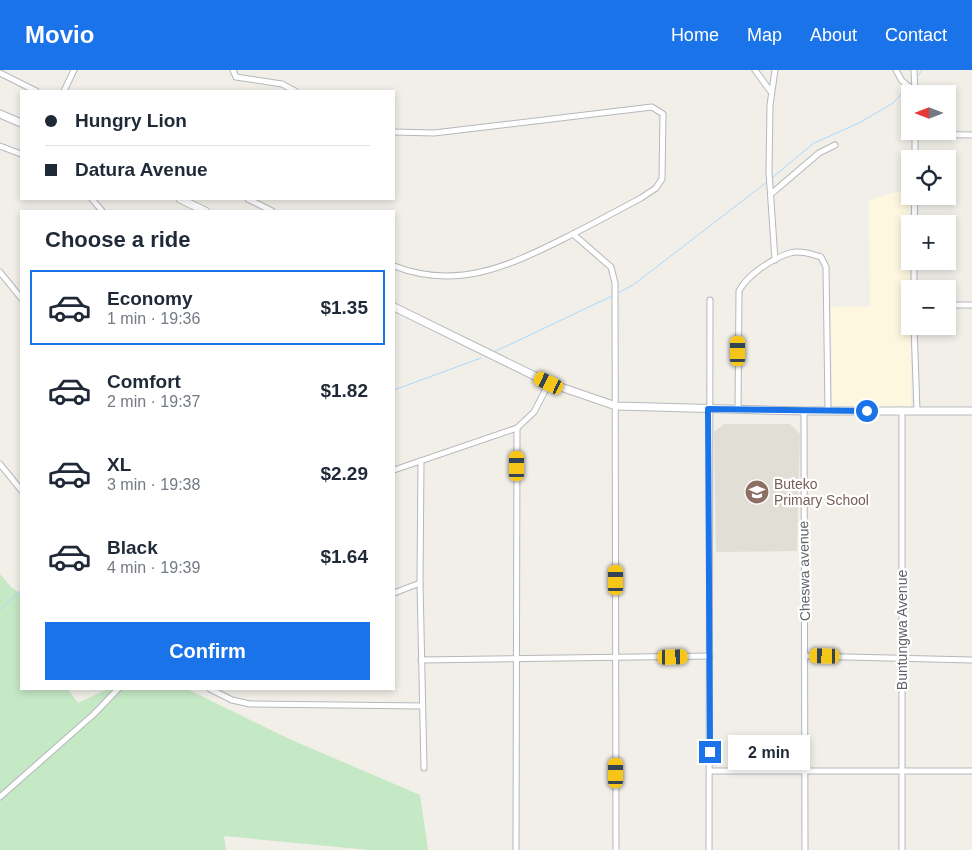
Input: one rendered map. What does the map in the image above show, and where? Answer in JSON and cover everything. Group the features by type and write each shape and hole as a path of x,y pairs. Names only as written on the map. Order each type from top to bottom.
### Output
{"main road":[{"path":"0,114 20,123"},
{"path":"182,200 203,210"},
{"path":"395,307 549,383 584,397 616,406 804,411 972,411"}],"street":[{"path":"64,90 74,70"},
{"path":"233,70 236,76 282,84 292,90"},
{"path":"754,70 772,92"},
{"path":"774,70 769,172 775,260"},
{"path":"896,70 902,82 906,85"},
{"path":"914,70 915,85"},
{"path":"0,73 34,90"},
{"path":"395,132 434,134 652,107 658,109 663,114 663,165 660,183 641,198 507,266 485,272 441,276 424,274 395,266"},
{"path":"956,134 972,135"},
{"path":"771,194 819,153 835,145"},
{"path":"0,146 20,154"},
{"path":"93,200 101,210"},
{"path":"250,200 270,210"},
{"path":"573,234 611,267 614,274 616,293 616,850"},
{"path":"738,410 739,291 748,280 775,260 789,253 803,253 821,256 824,261 828,411"},
{"path":"0,272 20,297"},
{"path":"709,850 708,409 710,300"},
{"path":"956,305 972,305"},
{"path":"914,335 917,411"},
{"path":"395,470 518,428 534,412 549,383"},
{"name":"Buntungwa Avenue","path":"902,410 902,850"},
{"name":"Cheswa avenue","path":"804,411 805,850"},
{"path":"516,850 518,428"},
{"path":"421,461 420,583 424,768"},
{"path":"0,464 20,489"},
{"path":"395,593 420,583"},
{"path":"421,660 710,656"},
{"path":"805,656 972,660"},
{"path":"0,797 94,714 117,690"},
{"path":"212,690 232,700 250,704 422,706"},
{"path":"710,771 972,771"}],"shaded area":[{"path":"901,191 901,205 910,205 910,215 901,215 901,270 910,270 910,280 901,280 901,335 911,335 911,408 832,407 831,307 870,306 869,200"},
{"name":"Buteko Primary School","path":"724,424 790,424 800,434 797,551 716,552 714,432"}],"green space":[{"path":"0,574 11,587 20,593 20,690 69,690 78,703 106,690 189,690 287,738 420,795 428,850 369,850 224,836 226,850 0,850"}],"waterway":[{"path":"918,76 922,70"},
{"path":"773,177 814,143 859,123 893,103 901,94"},
{"path":"618,293 633,285 767,182"},
{"path":"494,352 612,296"},
{"path":"395,390 481,358"},
{"path":"0,610 20,591"}],"place":[{"name":"Buteko Primary School","path":"757,492"}],"route":[{"path":"710,752 708,409 867,411"}]}
